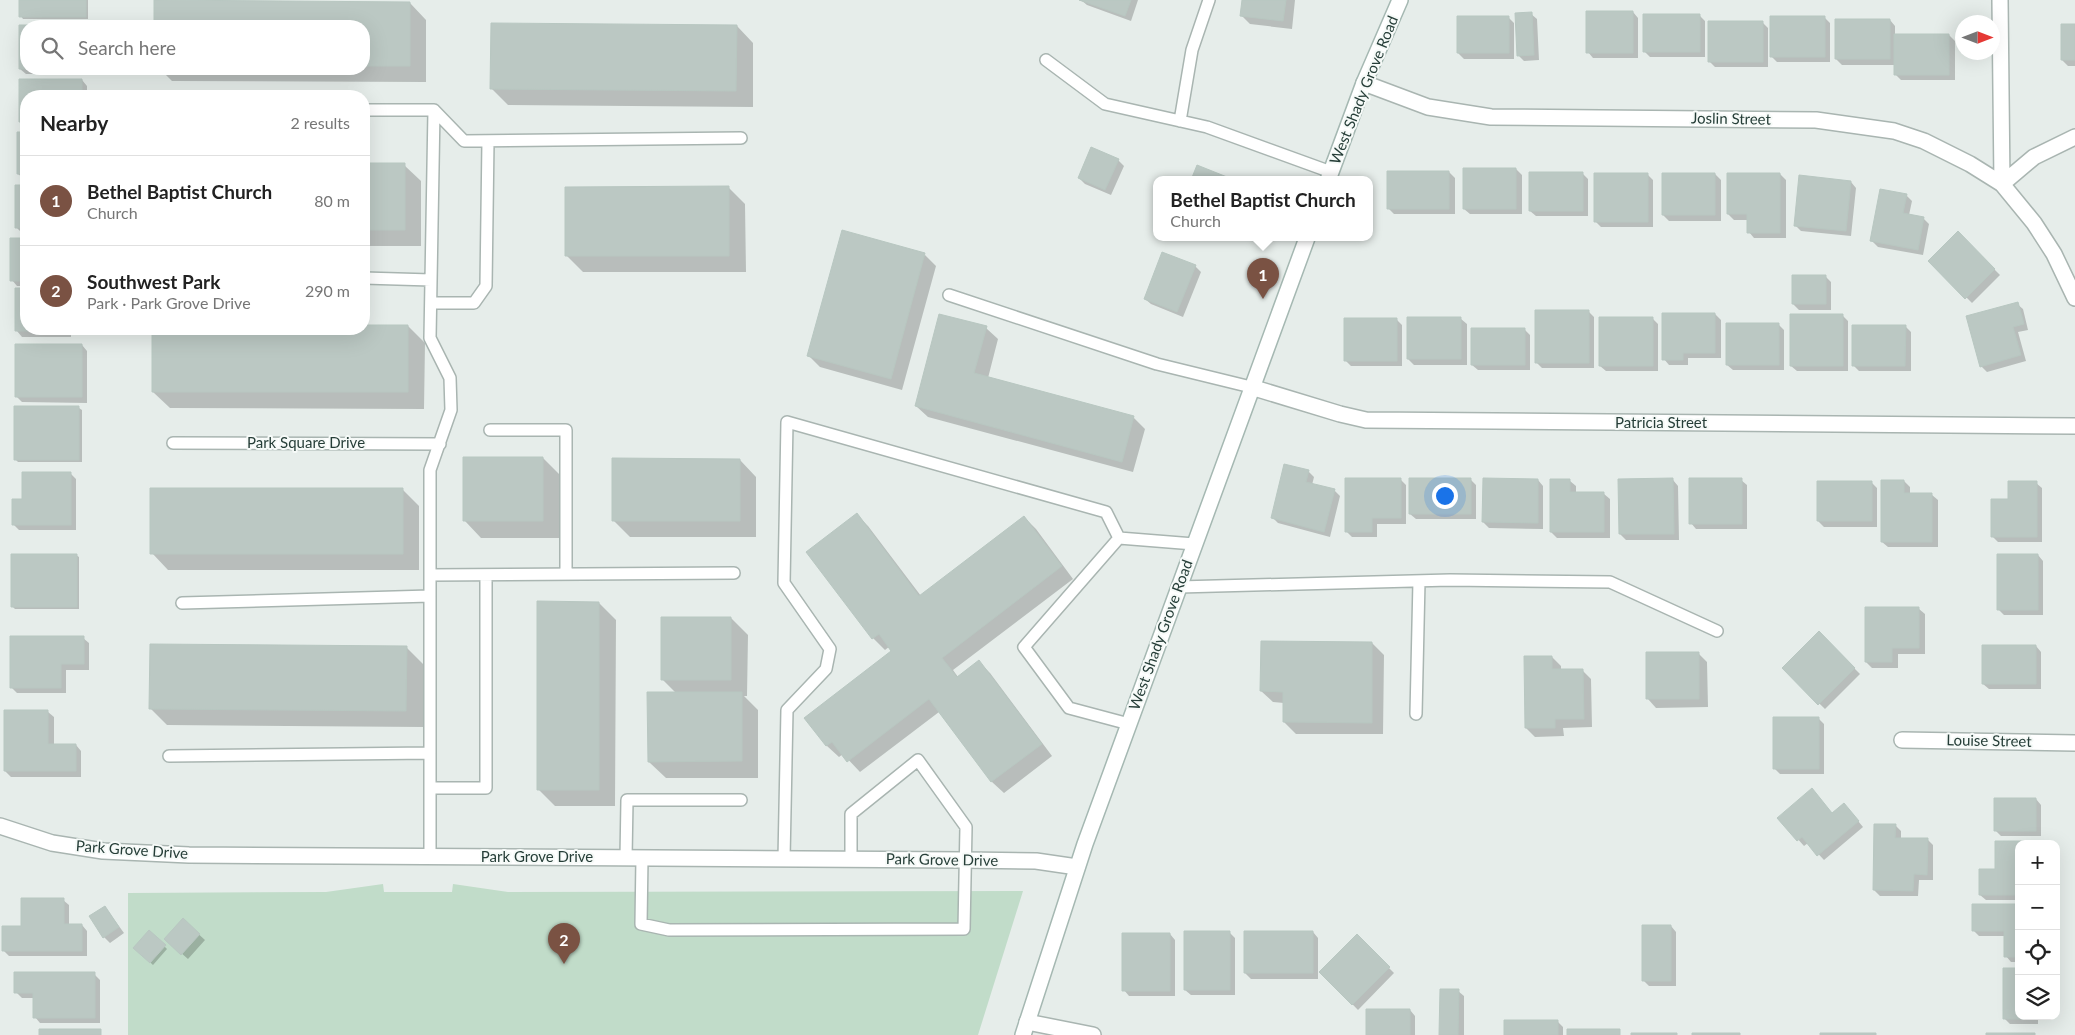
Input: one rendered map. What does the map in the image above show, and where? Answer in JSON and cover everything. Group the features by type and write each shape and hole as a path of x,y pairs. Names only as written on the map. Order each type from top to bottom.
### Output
{"street":[{"name":"West Shady Grove Road","path":"1330,176 1364,83 1400,0"},
{"path":"2000,0 2002,184"},
{"name":"Joslin Street","path":"1364,83 1428,107 1491,117 1816,120 1894,131 1924,141 1970,164 2002,184 2034,222 2054,254 2075,298"},
{"path":"2002,184 2034,157 2075,137"},
{"name":"West Shady Grove Road","path":"1025,1029 1077,867 1306,241"},
{"name":"Patricia Street","path":"1251,387 1340,414 1375,420 2075,426"},
{"name":"Louise Street","path":"1902,740 2075,743"},
{"name":"Park Grove Drive","path":"0,826 52,843 103,851 189,855 965,860 1036,861 1077,867"},
{"path":"1025,1029 1092,1035"}],"lane":[{"path":"1180,121 1192,50 1209,0"},
{"path":"1046,60 1105,104 1207,127 1330,176"},
{"path":"370,110 434,110 464,141 741,138"},
{"path":"430,856 430,470 451,410 450,378 430,338 434,110"},
{"path":"431,303 474,303 486,286 488,141"},
{"path":"370,278 431,280"},
{"path":"949,295 1157,364 1251,387"},
{"path":"784,859 787,710 826,669 830,649 784,583 787,422 1106,512 1119,538"},
{"path":"490,430 566,430 566,574"},
{"name":"Park Square Drive","path":"172,443 440,444"},
{"path":"1119,538 1194,544"},
{"path":"1119,538 1024,647 1069,708 1129,724"},
{"path":"430,575 734,573"},
{"path":"430,788 486,788 486,575"},
{"path":"1179,587 1419,581 1610,582 1717,632"},
{"path":"1416,714 1419,581"},
{"path":"182,603 430,596"},
{"path":"170,756 430,753"},
{"path":"642,858 641,924 669,930 964,929 966,827 918,760 851,814 851,860"},
{"path":"626,858 627,800 741,800"}],"green space":[{"path":"383,884 384,892 452,892 453,884 508,892 1023,891 978,1035 128,1035 128,893 326,892"}],"building":[{"path":"19,0 86,0 86,17 19,17"},
{"path":"154,0 410,2 410,66 370,66 370,20 154,20"},
{"path":"1079,0 1131,0 1125,16"},
{"path":"1242,0 1286,0 1283,21 1240,16"},
{"path":"1586,11 1633,11 1633,53 1586,53"},
{"path":"1532,12 1534,55 1517,56 1515,13"},
{"path":"1643,14 1700,14 1700,52 1643,52"},
{"path":"1457,16 1509,16 1509,53 1457,53"},
{"path":"1770,16 1825,16 1825,57 1770,57"},
{"path":"1835,19 1890,19 1890,59 1835,59"},
{"path":"1708,21 1763,21 1763,62 1708,62"},
{"path":"491,23 737,25 736,91 490,89"},
{"path":"2061,24 2075,24 2075,60 2061,60"},
{"path":"19,25 20,25 20,69"},
{"path":"1894,34 1949,34 1949,75 1894,75"},
{"path":"19,79 82,79 82,90 20,90 19,122"},
{"path":"17,132 20,132 20,174 17,174"},
{"path":"1091,147 1119,159 1105,190 1078,178"},
{"path":"370,163 405,163 405,230 370,230"},
{"path":"1197,165 1224,176 1193,176"},
{"path":"1463,168 1516,168 1516,209 1463,209"},
{"path":"1387,171 1449,171 1449,209 1387,209"},
{"path":"1529,172 1583,172 1583,211 1529,211"},
{"path":"1594,173 1648,173 1648,222 1594,222"},
{"path":"1662,173 1715,173 1715,215 1662,215"},
{"path":"1727,173 1780,173 1780,233 1747,233 1747,214 1727,214"},
{"path":"1799,175 1851,181 1846,231 1794,226"},
{"path":"15,185 20,185 20,228 15,228"},
{"path":"729,186 729,256 565,256 565,187"},
{"path":"1880,189 1907,194 1903,213 1924,217 1918,250 1870,241"},
{"path":"842,230 925,253 891,379 807,356"},
{"path":"1958,231 1995,269 1965,299 1928,261"},
{"path":"10,238 20,238 20,281 10,281"},
{"path":"1162,252 1196,265 1177,312 1144,299"},
{"path":"1792,275 1826,275 1826,304 1792,304"},
{"path":"15,288 20,288 20,331 15,331"},
{"path":"2018,302 2024,324 2013,327 2021,355 1980,367 1966,316"},
{"path":"1535,310 1589,310 1589,363 1535,363"},
{"path":"1662,313 1715,313 1715,353 1683,353 1683,360 1662,360"},
{"path":"939,314 987,326 974,373 1134,416 1122,462 915,406"},
{"path":"1790,314 1843,314 1843,366 1790,366"},
{"path":"1407,317 1461,317 1461,359 1407,359"},
{"path":"1599,317 1653,317 1653,366 1599,366"},
{"path":"1344,318 1397,318 1397,361 1344,361"},
{"path":"1726,323 1779,323 1779,365 1726,365"},
{"path":"370,325 408,325 408,392 152,392 152,335 370,335"},
{"path":"1852,325 1906,325 1905,366 1852,366"},
{"path":"1471,328 1525,328 1525,365 1471,365"},
{"path":"15,344 82,344 82,397 15,397"},
{"path":"14,406 79,406 79,460 14,460"},
{"path":"463,457 543,457 543,521 463,521"},
{"path":"612,458 740,459 740,521 612,521"},
{"path":"1284,464 1309,470 1306,482 1335,489 1324,532 1271,518"},
{"path":"22,472 71,472 71,525 12,525 12,499 22,499"},
{"path":"1345,478 1401,478 1401,518 1372,518 1372,532 1345,532"},
{"path":"1409,478 1471,478 1471,514 1409,514"},
{"path":"1483,478 1538,479 1538,523 1482,522"},
{"path":"1673,478 1674,534 1619,534 1618,479"},
{"path":"1689,478 1742,478 1742,524 1689,524"},
{"path":"1550,479 1570,479 1570,492 1604,492 1604,532 1550,532"},
{"path":"1881,480 1904,480 1904,493 1932,493 1932,542 1881,542"},
{"path":"1817,481 1872,481 1872,521 1817,521"},
{"path":"2008,481 2037,481 2037,537 1991,537 1991,499 2008,499"},
{"path":"150,488 403,488 403,554 150,554"},
{"path":"857,513 919,596 1024,516 1062,566 942,658 957,677 979,660 1042,744 991,782 929,699 847,762 832,742 826,746 804,718 891,651 879,634 872,639 806,552"},
{"path":"11,554 77,554 77,607 11,607"},
{"path":"1997,554 2038,554 2038,610 1997,610"},
{"path":"537,601 599,602 599,790 537,790"},
{"path":"1865,607 1919,607 1919,648 1892,648 1892,662 1865,662"},
{"path":"661,617 731,617 731,680 661,680"},
{"path":"1819,631 1855,668 1818,705 1782,668"},
{"path":"10,636 84,636 84,664 61,664 61,688 10,688"},
{"path":"1261,641 1372,642 1372,723 1283,722 1283,692 1260,691"},
{"path":"150,644 407,646 406,711 149,709"},
{"path":"1982,645 2036,645 2036,684 1982,684"},
{"path":"1646,652 1699,652 1699,699 1646,699"},
{"path":"1524,656 1552,656 1552,669 1583,669 1584,719 1555,719 1555,728 1525,728"},
{"path":"647,692 742,692 742,761 648,762"},
{"path":"4,710 48,710 48,744 76,744 76,771 4,771"},
{"path":"1773,717 1819,717 1819,769 1773,769"},
{"path":"1812,788 1832,813 1844,803 1859,821 1817,856 1802,837 1797,841 1777,818"},
{"path":"1994,798 2036,798 2036,831 1994,831"},
{"path":"1874,824 1896,824 1895,838 1928,838 1927,875 1914,874 1913,891 1873,890"},
{"path":"1995,841 2015,841 2015,895 1979,895 1979,869 1995,869"},
{"path":"21,898 64,898 64,924 82,924 82,951 2,951 2,926 21,926"},
{"path":"1972,904 2015,904 2015,957 2004,957 2004,931 1972,931"},
{"path":"105,906 119,927 103,938 89,916"},
{"path":"183,918 200,934 181,955 164,939"},
{"path":"1642,925 1671,925 1671,981 1642,981"},
{"path":"149,930 166,945 150,963 133,948"},
{"path":"1184,931 1230,931 1230,990 1184,990"},
{"path":"1244,931 1313,931 1313,973 1244,973"},
{"path":"1122,933 1170,933 1170,991 1122,991"},
{"path":"1357,934 1390,967 1352,1005 1319,972"},
{"path":"2003,968 2015,968 2015,1019 2003,1019"},
{"path":"14,972 95,972 95,1018 33,1018 33,993 14,993"},
{"path":"1440,989 1459,989 1458,1035 1439,1035"},
{"path":"1366,1009 1410,1009 1410,1035 1366,1035"},
{"path":"1504,1020 1558,1020 1558,1035 1504,1035"},
{"path":"39,1029 101,1029 101,1035 39,1035"},
{"path":"1567,1029 1620,1029 1620,1035 1567,1035"},
{"path":"1631,1033 1677,1033 1677,1035 1631,1035"},
{"path":"1692,1033 1740,1033 1740,1035 1692,1035"},
{"path":"1820,1033 1876,1033 1876,1035 1820,1035"},
{"path":"1986,1033 2035,1033 2035,1035 1986,1035"}],"place":[{"name":"Bethel Baptist Church","path":"1263,299"},
{"name":"Southwest Park","path":"564,964"}]}
